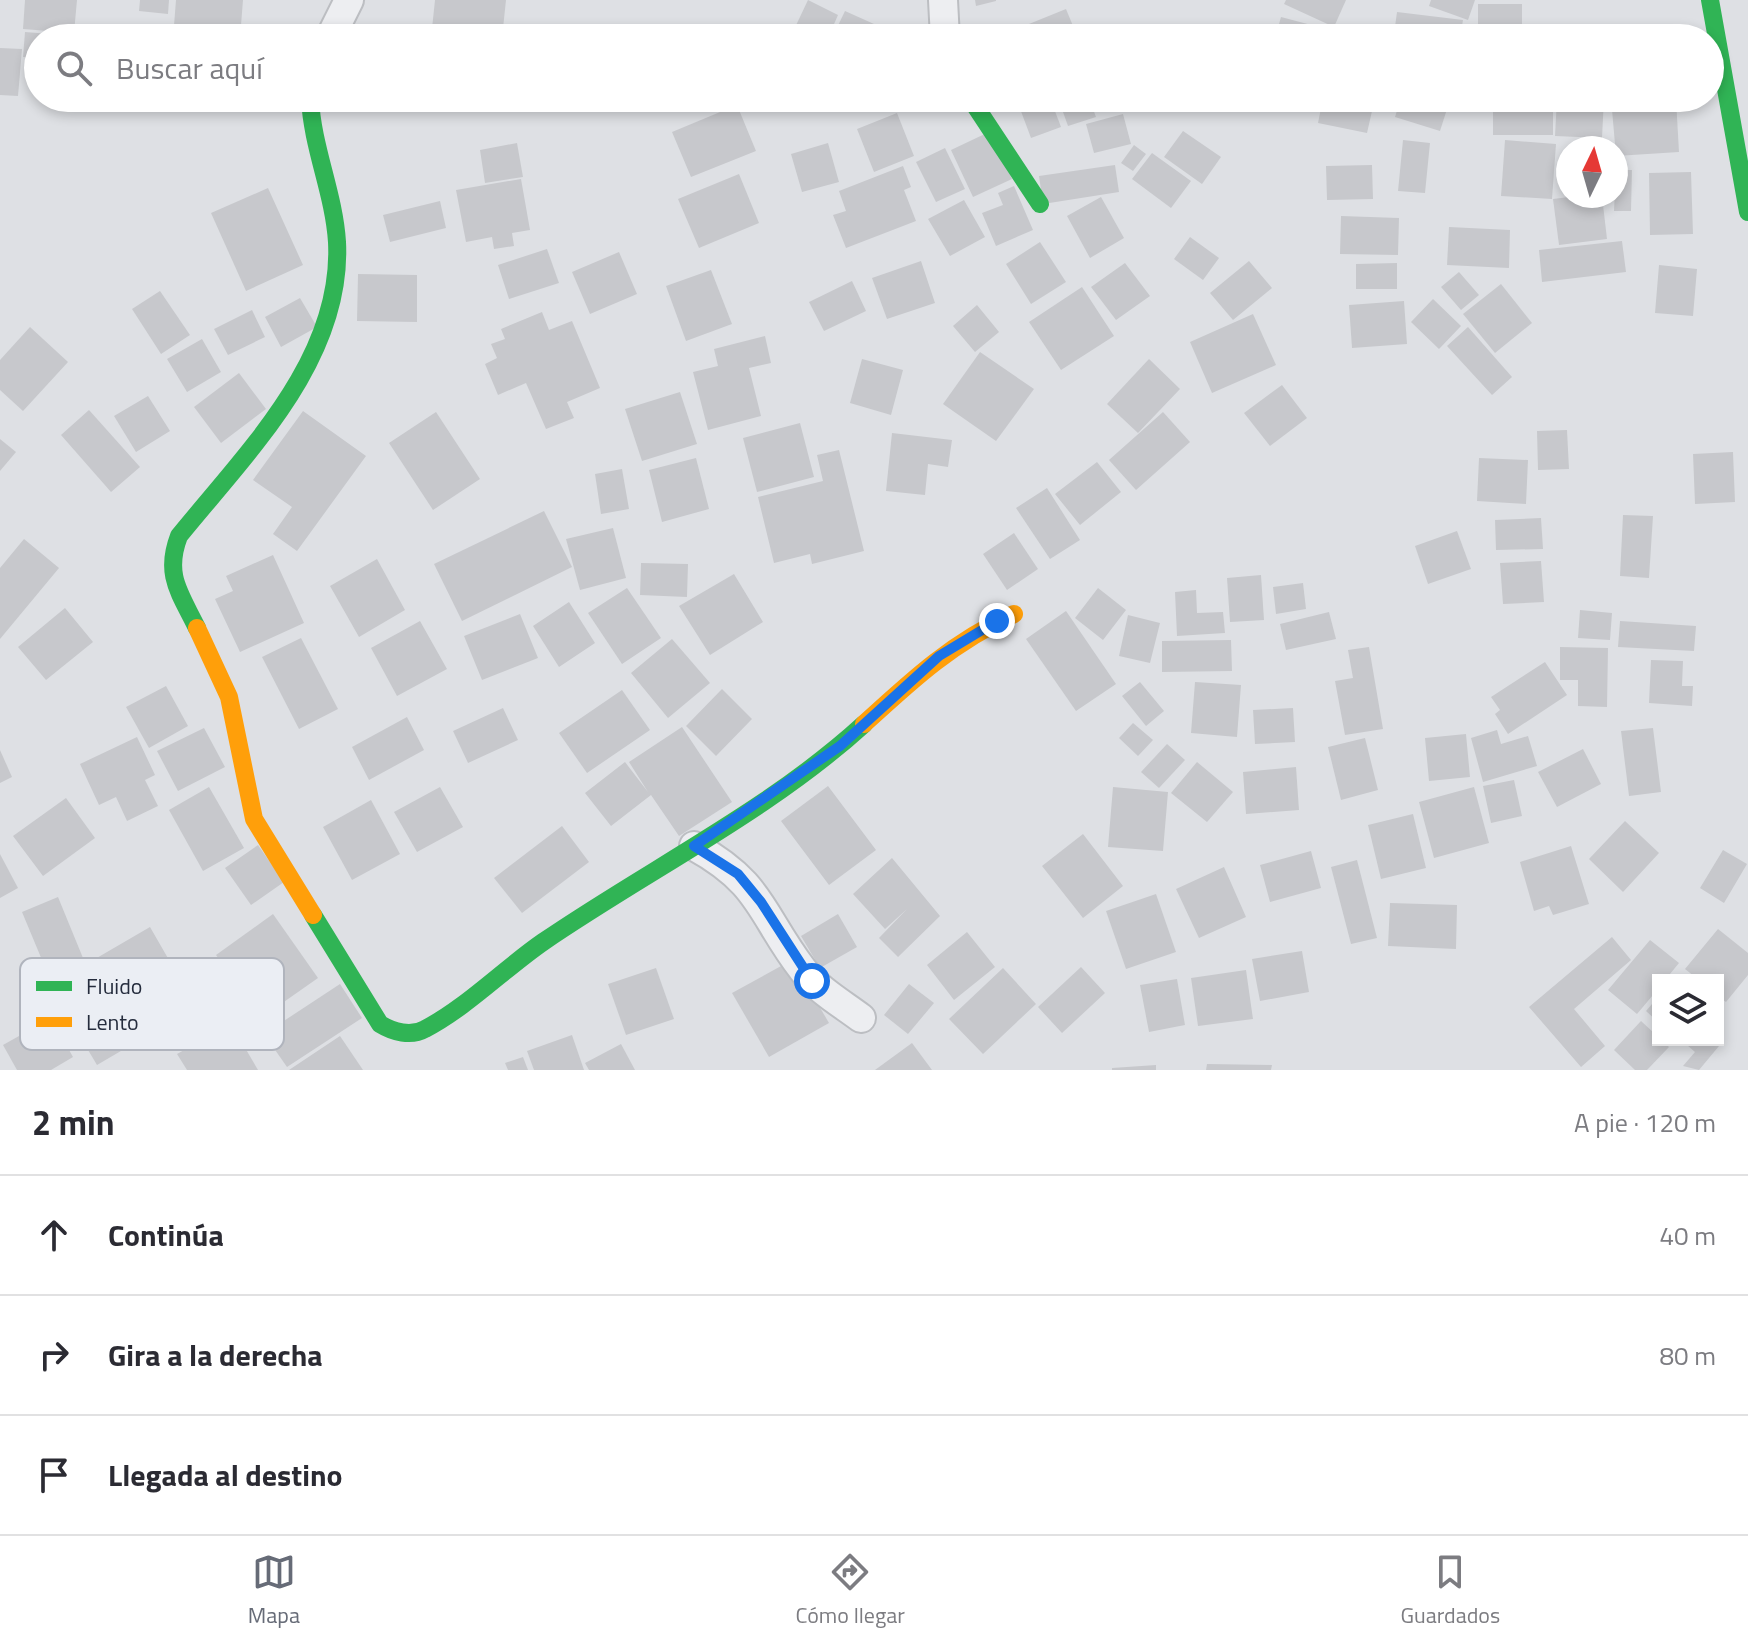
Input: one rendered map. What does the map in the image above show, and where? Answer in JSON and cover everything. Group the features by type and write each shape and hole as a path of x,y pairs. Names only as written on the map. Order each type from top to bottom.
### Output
{"street":[{"path":"337,24 349,0"},
{"path":"943,0 944,24"},
{"path":"1710,0 1714,24"},
{"path":"1724,78 1748,212"},
{"path":"310,112 309,127 331,207 337,260 326,316 312,356 287,399 179,536 171,557 172,575 229,697 254,819 380,1024 394,1033 423,1031 543,942 694,846 840,746 939,656 977,631 1014,614"},
{"path":"979,112 1040,204"},
{"path":"694,846 738,874 761,902 802,969 861,1018"}],"building":[{"path":"25,0 77,0 75,24 24,24 23,29"},
{"path":"140,0 169,0 168,14 139,11"},
{"path":"176,0 243,0 241,24 174,24"},
{"path":"435,0 506,0 503,24 432,24"},
{"path":"808,0 838,15 834,24 797,24"},
{"path":"975,0 996,0 996,1 976,6"},
{"path":"1286,0 1346,0 1335,24 1327,24 1284,4"},
{"path":"1431,0 1475,0 1468,20 1429,6"},
{"path":"1478,4 1522,4 1522,24 1478,24"},
{"path":"1066,9 1072,24 1029,24"},
{"path":"845,11 874,24 839,24"},
{"path":"1397,12 1463,20 1462,24 1395,24"},
{"path":"1281,17 1308,24 1279,24"},
{"path":"0,48 22,49 18,96 0,95"},
{"path":"720,112 740,112 756,151 691,177 672,132"},
{"path":"1021,112 1055,112 1061,127 1031,138"},
{"path":"1063,112 1094,112 1096,117 1068,126"},
{"path":"1320,112 1372,112 1367,133 1318,123"},
{"path":"1397,112 1446,112 1440,131 1395,117"},
{"path":"1493,112 1553,112 1553,135 1493,135"},
{"path":"1556,112 1603,112 1602,136 1556,136"},
{"path":"1612,112 1677,112 1679,152 1628,155 1628,136 1614,136"},
{"path":"897,113 914,156 874,172 857,129"},
{"path":"1123,114 1131,144 1094,153 1086,124"},
{"path":"1183,131 1221,157 1202,184 1164,157"},
{"path":"989,132 1012,179 973,197 951,150"},
{"path":"1403,140 1430,143 1425,193 1398,191"},
{"path":"1505,140 1556,144 1552,199 1501,196"},
{"path":"517,143 523,177 485,183 480,150"},
{"path":"828,143 839,182 802,192 791,154"},
{"path":"1134,145 1146,154 1133,171 1121,163"},
{"path":"945,148 965,189 936,202 916,162"},
{"path":"1152,153 1191,181 1171,208 1132,179"},
{"path":"1115,165 1119,192 1043,204 1039,176"},
{"path":"1372,165 1373,199 1327,200 1326,166"},
{"path":"903,166 911,187 904,190 916,221 846,248 833,215 846,211 839,191"},
{"path":"1628,170 1632,170 1631,211 1614,211 1614,208 1628,208"},
{"path":"1691,172 1693,234 1650,235 1649,173"},
{"path":"739,174 759,223 699,248 678,199"},
{"path":"521,179 530,230 512,233 514,246 494,249 492,237 466,242 456,190"},
{"path":"1014,186 1033,230 996,246 982,213 1003,205 998,193"},
{"path":"268,188 303,265 246,291 211,213"},
{"path":"1101,197 1124,238 1090,258 1067,216"},
{"path":"1553,199 1556,199 1556,208 1603,208 1607,239 1559,245"},
{"path":"964,200 985,237 950,256 928,219"},
{"path":"440,201 446,228 390,242 383,215"},
{"path":"1341,216 1399,218 1398,255 1340,254"},
{"path":"1449,227 1510,230 1509,268 1447,265"},
{"path":"1190,237 1219,258 1203,280 1174,259"},
{"path":"1622,241 1626,272 1542,282 1539,250"},
{"path":"1040,242 1066,282 1031,304 1006,264"},
{"path":"547,249 559,283 509,299 498,265"},
{"path":"619,252 637,294 590,314 572,272"},
{"path":"921,261 935,303 887,319 872,278"},
{"path":"1249,261 1272,288 1233,320 1210,293"},
{"path":"1125,263 1150,296 1116,320 1091,287"},
{"path":"1397,263 1397,289 1356,289 1356,264"},
{"path":"1659,265 1697,269 1693,316 1655,313"},
{"path":"711,270 732,324 686,341 666,286"},
{"path":"1459,272 1479,295 1461,310 1441,287"},
{"path":"358,274 417,275 417,322 357,321"},
{"path":"852,281 866,311 824,331 809,302"},
{"path":"1501,284 1532,323 1495,353 1463,314"},
{"path":"1082,287 1114,336 1061,370 1029,322"},
{"path":"160,291 190,335 161,354 132,309"},
{"path":"300,298 317,327 281,347 265,317"},
{"path":"1433,299 1461,326 1439,349 1411,322"},
{"path":"1404,301 1407,344 1352,348 1349,305"},
{"path":"977,305 999,332 975,352 953,326"},
{"path":"252,310 265,337 228,355 214,329"},
{"path":"542,312 549,330 572,321 600,388 567,402 574,418 546,429 526,383 498,395 485,364 497,358 491,344 505,339 501,329"},
{"path":"1253,314 1276,365 1212,393 1190,342"},
{"path":"30,327 68,362 23,411 0,390 0,360"},
{"path":"1468,327 1512,377 1492,395 1447,346"},
{"path":"765,336 771,363 749,368 761,416 708,430 693,372 718,366 714,349"},
{"path":"202,339 221,372 187,392 167,359"},
{"path":"980,352 1034,389 996,441 943,404"},
{"path":"862,359 903,370 891,415 850,403"},
{"path":"1149,359 1180,389 1138,433 1107,404"},
{"path":"239,373 266,409 221,443 194,407"},
{"path":"1282,385 1307,418 1270,446 1244,413"},
{"path":"680,392 697,444 642,461 625,409"},
{"path":"148,396 170,431 136,452 114,416"},
{"path":"89,410 140,467 111,492 61,435"},
{"path":"303,411 366,456 297,551 273,534 292,507 253,480"},
{"path":"436,412 480,479 433,510 389,443"},
{"path":"1163,412 1190,442 1136,490 1109,460"},
{"path":"800,423 814,477 757,492 743,438"},
{"path":"1567,430 1569,469 1538,470 1537,431"},
{"path":"892,433 952,440 948,467 928,464 925,495 886,491"},
{"path":"0,439 16,452 0,471"},
{"path":"839,450 864,551 812,564 810,554 774,563 758,497 823,481 817,455"},
{"path":"1733,452 1735,502 1695,504 1693,454"},
{"path":"696,458 709,509 662,522 649,470"},
{"path":"1479,458 1528,460 1526,504 1477,501"},
{"path":"1097,462 1121,492 1080,525 1055,494"},
{"path":"622,469 629,509 601,514 595,474"},
{"path":"1047,488 1080,540 1050,559 1016,508"},
{"path":"544,511 572,567 462,621 434,564"},
{"path":"1623,515 1653,516 1649,578 1620,576"},
{"path":"1541,518 1543,549 1496,550 1495,520"},
{"path":"613,528 626,578 580,590 566,539"},
{"path":"1457,531 1471,569 1428,584 1415,546"},
{"path":"1014,533 1038,569 1007,590 983,554"},
{"path":"24,539 59,568 0,639 0,568"},
{"path":"273,555 304,623 240,652 215,599 233,591 226,576"},
{"path":"377,559 405,610 359,637 330,586"},
{"path":"1541,561 1544,602 1503,604 1500,563"},
{"path":"641,563 688,564 687,597 640,595"},
{"path":"734,574 763,622 710,655 679,606"},
{"path":"1261,575 1264,620 1230,622 1227,578"},
{"path":"1303,583 1306,609 1276,614 1273,587"},
{"path":"627,588 661,638 622,664 588,613"},
{"path":"1098,588 1126,610 1103,640 1075,618"},
{"path":"1196,590 1197,613 1223,612 1225,633 1177,636 1175,592"},
{"path":"569,602 595,643 559,667 533,626"},
{"path":"65,608 93,642 46,680 18,647"},
{"path":"1580,610 1612,613 1610,640 1578,638"},
{"path":"1066,611 1116,684 1076,711 1026,639"},
{"path":"1329,612 1336,639 1286,650 1280,624"},
{"path":"520,614 538,658 482,680 464,636"},
{"path":"1128,615 1160,623 1150,663 1119,656"},
{"path":"420,621 447,669 397,696 371,648"},
{"path":"1620,621 1696,626 1694,651 1618,647"},
{"path":"301,638 338,709 299,729 262,657"},
{"path":"672,639 710,683 668,718 631,673"},
{"path":"1231,640 1232,671 1162,672 1162,641"},
{"path":"1369,647 1383,729 1345,735 1335,681 1353,678 1348,650"},
{"path":"1560,647 1608,648 1607,707 1578,706 1578,680 1560,680"},
{"path":"1651,660 1683,661 1682,686 1693,686 1692,706 1649,703"},
{"path":"1545,662 1567,695 1508,734 1495,714 1500,710 1491,697"},
{"path":"1140,682 1164,711 1146,726 1122,696"},
{"path":"1195,682 1241,685 1237,737 1191,733"},
{"path":"166,686 188,726 149,748 126,707"},
{"path":"722,689 752,719 716,756 686,726"},
{"path":"622,690 650,730 587,773 559,733"},
{"path":"503,708 518,740 468,763 453,731"},
{"path":"1293,708 1295,742 1255,744 1253,710"},
{"path":"407,717 424,750 369,780 352,747"},
{"path":"1133,723 1153,740 1138,756 1119,738"},
{"path":"682,727 732,802 679,836 651,795 611,826 585,793 625,762 648,792 629,762"},
{"path":"204,728 225,767 178,791 157,751"},
{"path":"1653,728 1661,792 1629,796 1621,731"},
{"path":"1497,730 1501,744 1528,736 1537,766 1483,782 1471,738"},
{"path":"1466,734 1470,777 1429,781 1425,738"},
{"path":"137,737 155,775 145,780 158,806 127,821 116,797 99,805 80,764"},
{"path":"1365,738 1378,790 1341,800 1328,747"},
{"path":"1167,744 1185,760 1159,788 1141,772"},
{"path":"1583,749 1601,784 1557,807 1538,772"},
{"path":"0,750 12,777 0,783"},
{"path":"1197,762 1233,792 1207,822 1171,793"},
{"path":"1296,767 1299,810 1246,814 1243,772"},
{"path":"1514,780 1522,816 1491,823 1483,786"},
{"path":"828,786 876,850 829,885 781,821"},
{"path":"209,787 244,848 203,871 169,810"},
{"path":"440,787 463,827 417,852 394,812"},
{"path":"1113,787 1168,792 1163,851 1108,847"},
{"path":"1474,787 1489,843 1434,858 1419,802"},
{"path":"66,798 95,838 43,876 13,836"},
{"path":"371,800 400,854 352,880 323,827"},
{"path":"1413,814 1426,868 1381,879 1368,825"},
{"path":"1625,821 1659,853 1623,892 1589,859"},
{"path":"562,826 589,862 522,913 494,878"},
{"path":"1083,834 1123,886 1083,918 1042,866"},
{"path":"258,845 284,882 251,905 225,868"},
{"path":"1571,846 1589,904 1553,915 1549,906 1534,911 1520,862"},
{"path":"1723,850 1747,864 1724,903 1700,888"},
{"path":"1311,851 1321,888 1270,902 1260,865"},
{"path":"0,854 18,888 0,898"},
{"path":"892,858 940,916 898,957 879,938 907,909 885,929 853,894"},
{"path":"1357,860 1377,938 1351,944 1331,867"},
{"path":"1224,867 1246,917 1199,938 1176,889"},
{"path":"1156,894 1176,952 1126,969 1106,911"},
{"path":"58,897 83,958 41,958 22,912"},
{"path":"1390,903 1457,905 1456,949 1388,946"},
{"path":"273,914 318,978 284,1002 284,958 218,958 216,955"},
{"path":"838,914 857,947 820,968 801,936"},
{"path":"150,927 168,958 97,958"},
{"path":"1718,929 1748,953 1748,975 1726,1002 1724,974 1691,974 1685,969"},
{"path":"967,932 995,967 954,1000 927,965"},
{"path":"1612,937 1631,960 1574,1009 1605,1046 1581,1067 1529,1007"},
{"path":"1650,940 1679,963 1670,974 1652,974 1652,996 1637,1014 1608,990"},
{"path":"1302,951 1309,992 1260,1001 1252,959"},
{"path":"792,960 829,1023 769,1057 732,993"},
{"path":"1081,967 1105,993 1062,1033 1038,1007"},
{"path":"656,968 674,1019 626,1035 608,984"},
{"path":"1003,968 1036,1004 983,1054 949,1019"},
{"path":"1246,970 1253,1019 1198,1026 1191,978"},
{"path":"1177,979 1185,1025 1149,1032 1140,985"},
{"path":"340,984 362,1018 287,1067 275,1050 284,1050 284,1021"},
{"path":"909,984 934,1003 908,1034 884,1015"},
{"path":"1641,1021 1652,1031 1652,1046 1669,1047 1647,1070 1635,1070 1614,1050"},
{"path":"20,1035 20,1050 69,1050 73,1057 51,1070 17,1070 3,1045"},
{"path":"572,1035 584,1070 534,1070 527,1051"},
{"path":"340,1036 363,1070 289,1070"},
{"path":"912,1043 932,1070 875,1070"},
{"path":"621,1044 635,1070 589,1070 585,1063"},
{"path":"1688,1046 1719,1046 1699,1070 1683,1066 1695,1052"},
{"path":"88,1050 123,1050 97,1065"},
{"path":"184,1050 246,1050 258,1070 187,1070 177,1054"},
{"path":"523,1057 528,1070 508,1070 505,1063"},
{"path":"1207,1064 1272,1065 1271,1070 1206,1070"},
{"path":"1156,1065 1156,1070 1112,1070 1112,1068"}],"traffic: fast":[{"path":"1710,0 1714,24"},
{"path":"1724,78 1748,212"},
{"path":"197,628 176,584 173,562 179,536 286,401 308,364 324,325 335,285 335,224 312,112"},
{"path":"979,112 1040,204"},
{"path":"313,915 380,1024 402,1032 420,1031 456,1010 583,915 749,812 828,755 864,724"}],"traffic: slow":[{"path":"864,724 953,649 1014,614"},
{"path":"197,628 229,697 254,819 313,915"}],"route":[{"path":"812,981 761,902 738,874 694,846 840,746 939,656 997,621"}]}
